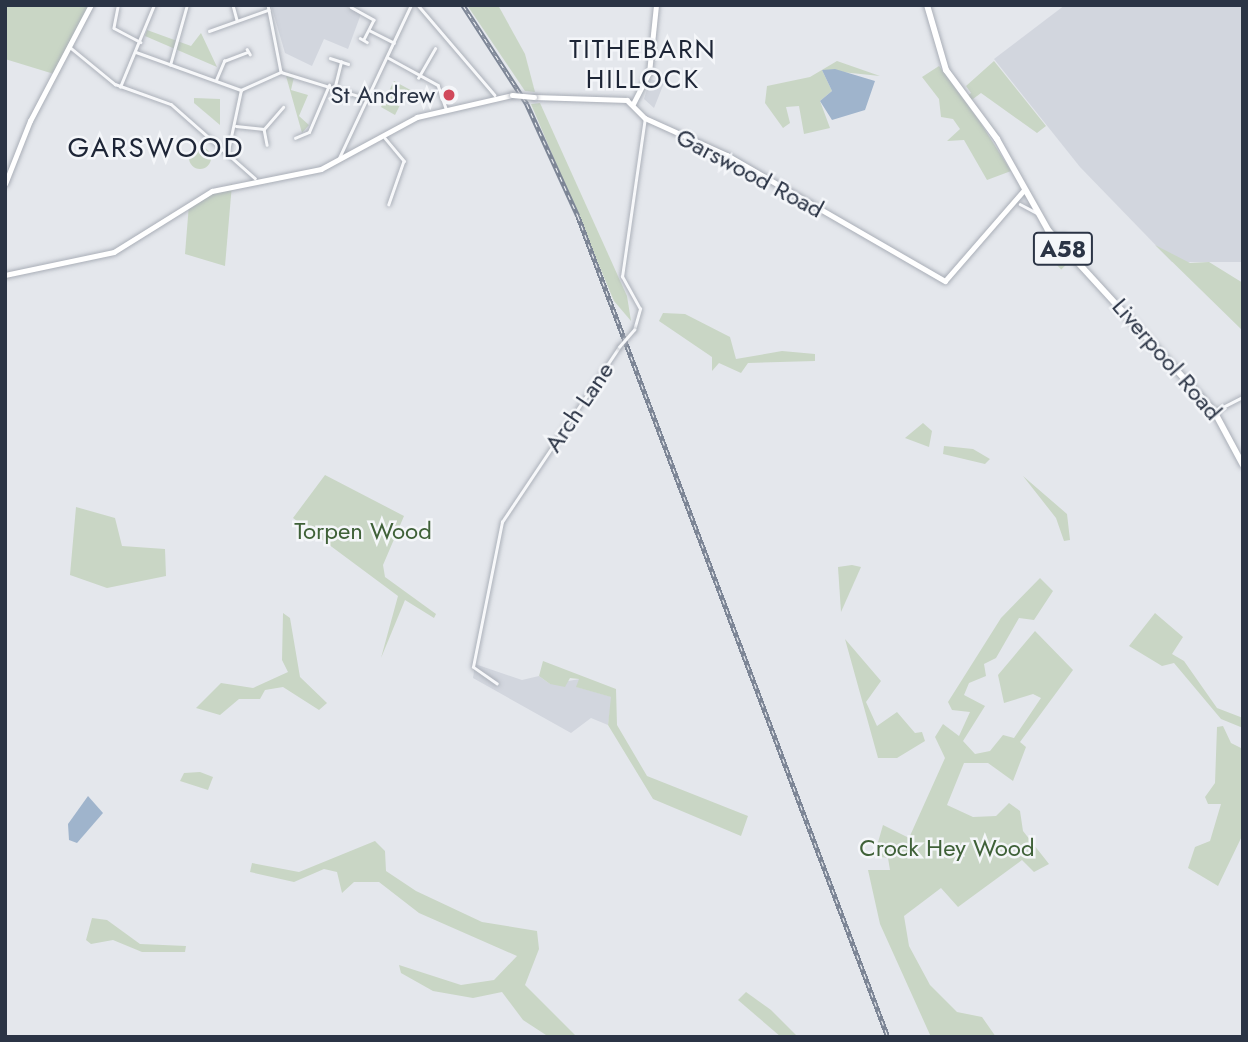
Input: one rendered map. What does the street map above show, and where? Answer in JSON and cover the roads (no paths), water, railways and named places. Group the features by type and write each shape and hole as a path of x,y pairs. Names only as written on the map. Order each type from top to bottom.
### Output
{"highway":[{"name":"Liverpool Road","path":"926,5 946,70 997,139 1037,213 1054,238 1214,411 1243,465"}],"street":[{"path":"5,184 30,121 92,5"},
{"path":"120,87 154,5"},
{"path":"170,65 187,5"},
{"path":"233,5 237,20"},
{"path":"356,10 359,5"},
{"path":"339,161 365,98 411,5"},
{"path":"418,5 495,95"},
{"path":"5,275 114,252 186,202 256,178 339,161 386,138 411,120 446,108 495,95 633,104 649,73 656,5"},
{"path":"113,18 118,7"},
{"path":"209,32 269,7 281,72"},
{"path":"351,8 374,20 364,40"},
{"path":"107,15 113,18 122,37 140,42"},
{"path":"212,22 215,29"},
{"path":"369,30 394,43"},
{"path":"71,48 120,87 172,104 256,178"},
{"path":"418,78 434,55 435,48"},
{"path":"136,52 241,90 281,72 365,98"},
{"path":"216,82 220,65 248,52"},
{"path":"387,57 418,78 438,85 446,108"},
{"path":"330,58 348,64"},
{"path":"334,87 341,62"},
{"path":"309,132 329,86"},
{"path":"228,151 236,126 241,90"},
{"name":"Garswood Road","path":"633,104 645,118 727,155 945,281 1024,190"},
{"path":"267,145 264,129 275,108 283,107"},
{"name":"Arch Lane","path":"497,684 473,667 502,522 619,347 634,330 640,309 622,277 645,118"},
{"path":"236,126 264,129"},
{"path":"295,138 314,130"},
{"path":"386,138 404,161 389,204"},
{"path":"1020,206 1037,213"},
{"path":"1214,411 1243,397"}],"water":[{"path":"835,69 875,81 865,110 832,120 820,101 832,91 822,70"},
{"path":"88,796 103,813 77,843 69,840 68,824"}],"railway":[{"path":"463,5 527,104 578,216 888,1037"}],"place":[{"name":"St Andrew","path":"449,95"}],"district":[{"name":"TITHEBARN HILLOCK","path":"643,65"},
{"name":"GARSWOOD","path":"156,148"}],"park label":[{"name":"Torpen Wood","path":"363,531"},
{"name":"Crock Hey Wood","path":"947,848"}]}
